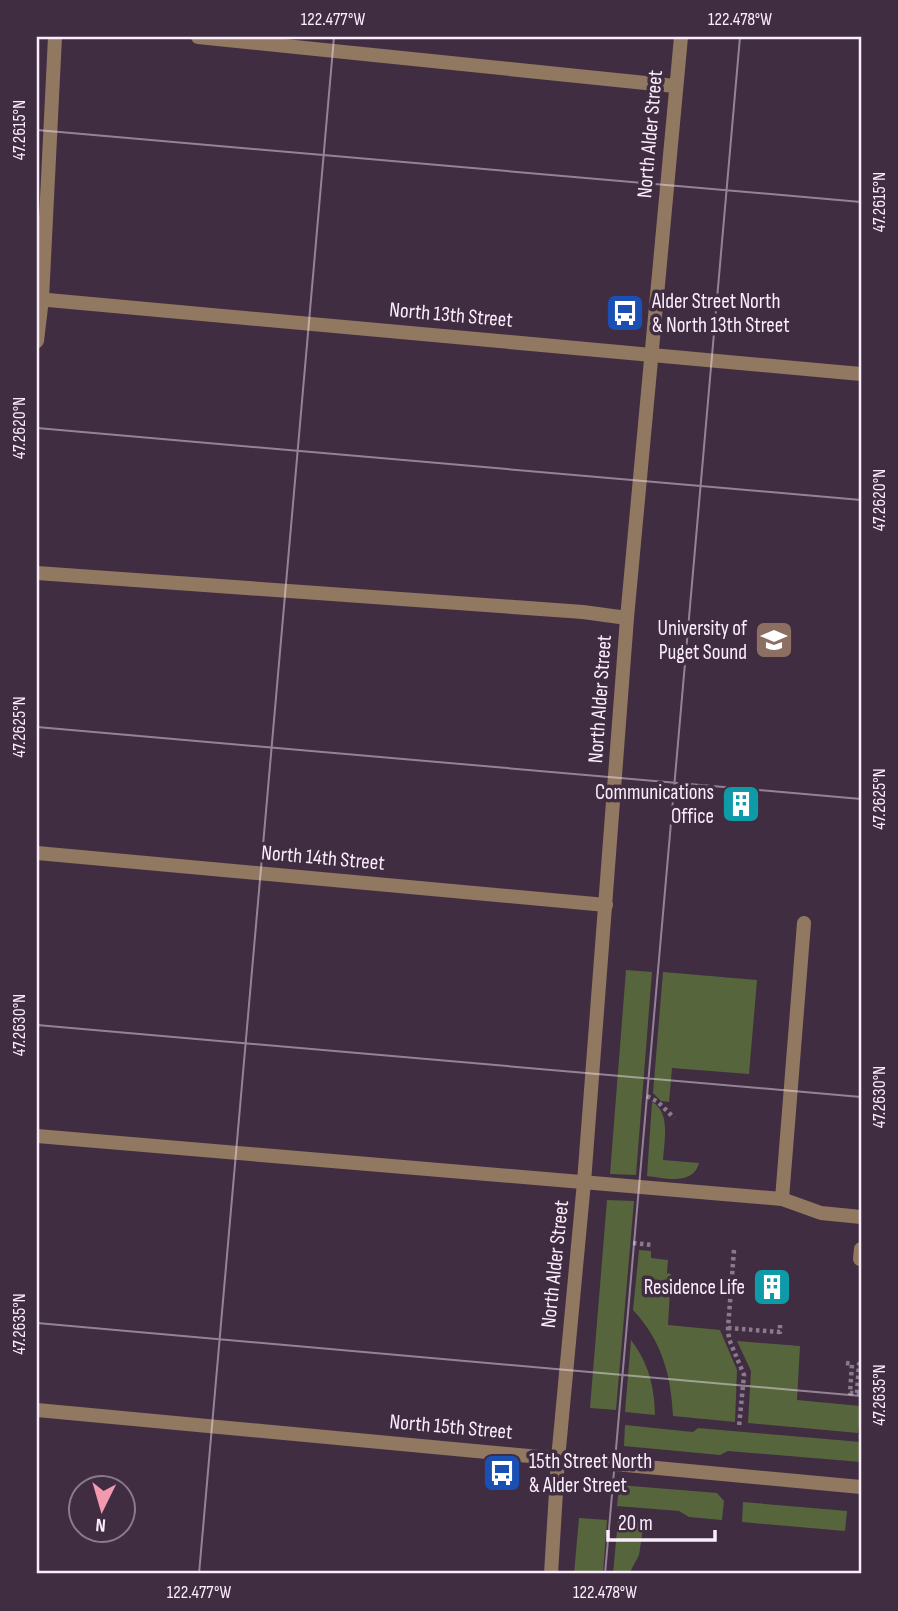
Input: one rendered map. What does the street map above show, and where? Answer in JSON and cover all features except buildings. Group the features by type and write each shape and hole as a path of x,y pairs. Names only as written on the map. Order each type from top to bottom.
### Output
{"street":[{"path":"37,341 55,37"},
{"path":"198,37 675,86"},
{"name":"North Alder Street","path":"551,1574 558,1459 584,1182 627,618 681,37"},
{"name":"North 13th Street","path":"39,299 861,374"},
{"path":"37,573 583,612 627,618"},
{"name":"North 14th Street","path":"37,853 606,905"},
{"path":"782,1199 804,923"},
{"path":"37,1136 782,1199 821,1213 861,1217"},
{"name":"North 15th Street","path":"37,1410 861,1487"}],"path":[{"path":"647,1096 659,1102 674,1118"},
{"path":"633,1243 652,1245"},
{"path":"734,1250 728,1328 729,1339 744,1375 739,1427"},
{"path":"728,1328 780,1332 780,1325"},
{"path":"849,1364 860,1364 857,1393 850,1393 849,1364"},
{"path":"861,1429 861,1438"}],"green space":[{"path":"626,970 652,972 636,1175 610,1174"},
{"path":"663,972 757,980 749,1074 672,1068 669,1102 661,1101 653,1093"},
{"path":"652,1102 662,1113 664,1120 663,1160 699,1163 691,1175 677,1179 647,1176"},
{"path":"607,1200 634,1201 616,1410 590,1408"},
{"path":"639,1250 651,1251 651,1258 668,1260 667,1273 671,1274 668,1325 720,1330 737,1370 735,1422 673,1416 670,1386 663,1359 651,1334 633,1310"},
{"path":"631,1340 649,1376 655,1415 625,1412"},
{"path":"737,1341 800,1346 797,1400 861,1406 858,1433 748,1423 751,1371"},
{"path":"625,1425 693,1432 698,1428 861,1442 861,1462 728,1451 720,1455 624,1446"},
{"path":"619,1485 717,1493 724,1501 722,1520 689,1517 679,1511 617,1506"},
{"path":"743,1502 847,1511 845,1531 742,1522"},
{"path":"579,1518 607,1520 603,1574 574,1574"},
{"path":"618,1520 644,1522 639,1555 629,1574 613,1574"}],"place":[{"name":"Alder Street North & North 13th Street","path":"625,313"},
{"name":"University of Puget Sound","path":"774,640"},
{"name":"Communications Office","path":"741,804"},
{"name":"Residence Life","path":"772,1287"},
{"name":"15th Street North & Alder Street","path":"502,1473"}]}
